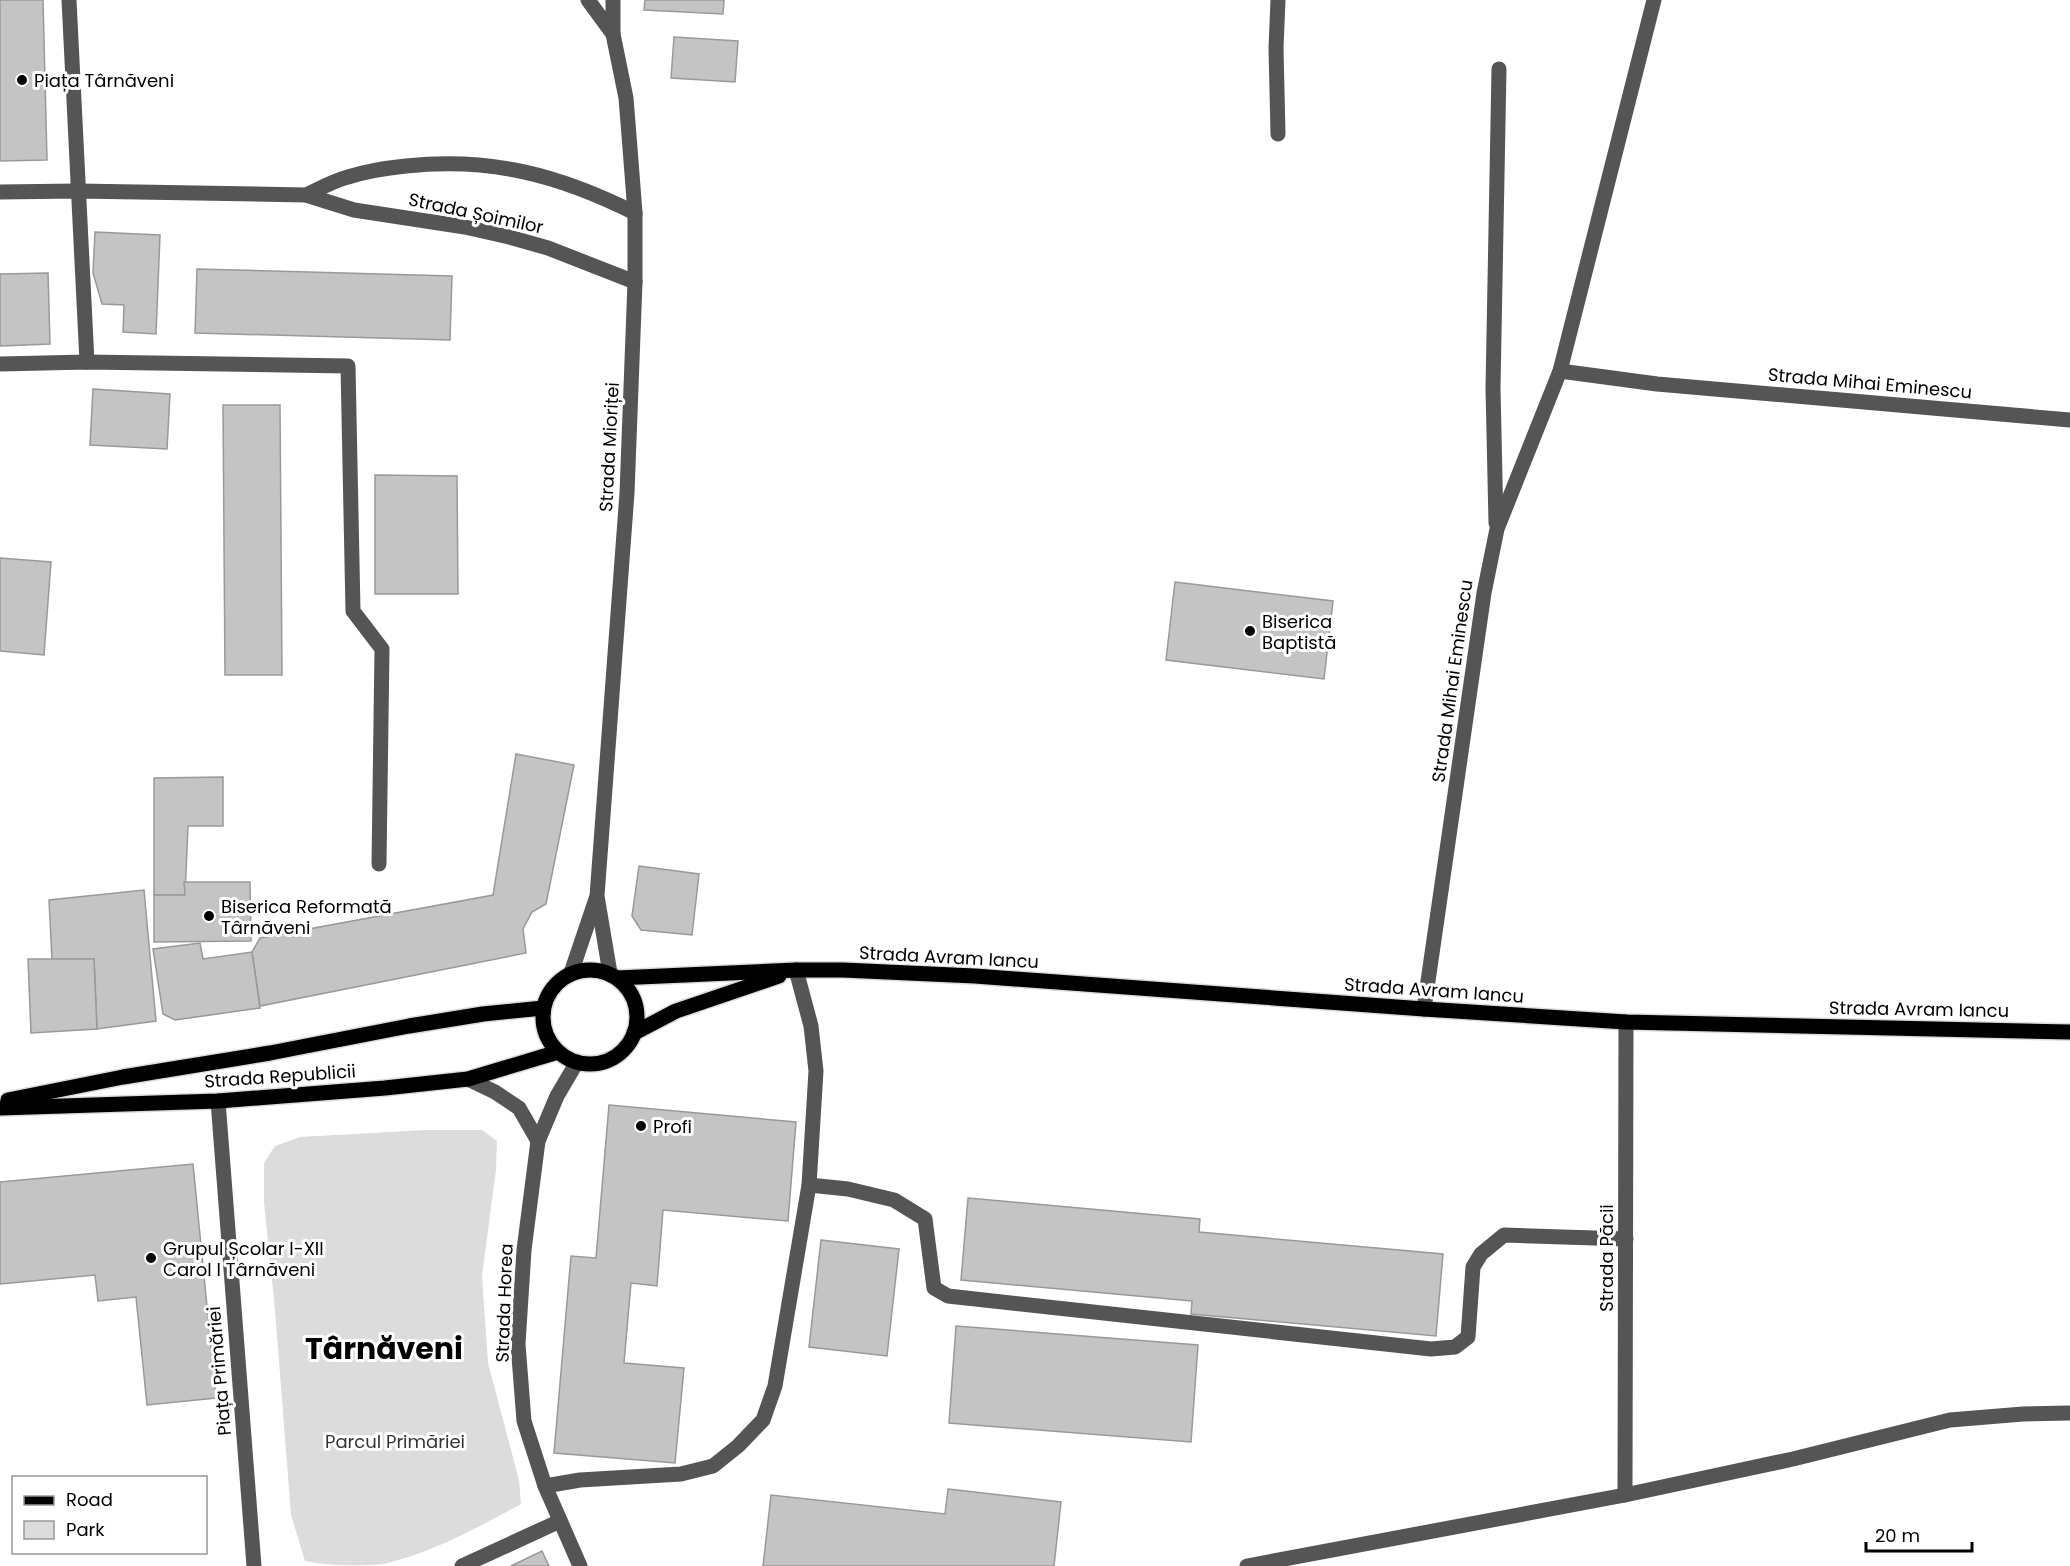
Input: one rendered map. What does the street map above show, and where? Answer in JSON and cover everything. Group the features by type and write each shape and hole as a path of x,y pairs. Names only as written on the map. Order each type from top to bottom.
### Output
{"main road":[{"path":"583,969 597,970 613,976 628,989 635,1003 637,1018 634,1033 627,1046 618,1055 591,1064 577,1062 558,1052 548,1039 543,1024 543,1008 548,993 558,981 583,969"},
{"name":"Strada Avram Iancu","path":"634,1033 676,1011 796,970"},
{"name":"Strada Avram Iancu","path":"613,976 796,970 975,976 1626,1022 2070,1032"},
{"name":"Strada Republicii","path":"0,1102 123,1077 270,1053 409,1026 483,1014 543,1008"},
{"name":"Strada Republicii","path":"0,1108 218,1101 468,1079 558,1052"}],"street":[{"path":"69,0 87,362"},
{"path":"588,0 613,34"},
{"name":"Strada Mioriței","path":"571,973 597,896 627,493 635,282 635,213 626,98 613,34 613,0"},
{"path":"1278,0 1276,48 1278,134"},
{"name":"Strada Mihai Eminescu","path":"1424,1009 1484,593 1497,528 1560,371 1654,0"},
{"path":"1497,528 1493,388 1499,69"},
{"name":"Strada Șoimilor","path":"306,195 346,177 379,169 447,162 480,164 555,179 585,189 635,213"},
{"name":"Strada Șoimilor","path":"0,192 306,195 354,210 426,220 509,237 548,248 635,282"},
{"path":"0,364 87,362 348,366 353,611 382,649 379,864"},
{"name":"Strada Mihai Eminescu","path":"1560,371 1657,384 2070,420"},
{"name":"Strada Mioriței","path":"597,896 613,976"},
{"path":"545,1486 580,1480 681,1474 712,1466 738,1446 763,1420 775,1386 809,1185 816,1071 811,1026 796,970"},
{"name":"Strada Păcii","path":"1625,1495 1626,1022"},
{"name":"Strada Horea","path":"577,1062 557,1096 538,1141 524,1250 518,1344 524,1421 545,1486 580,1566"},
{"path":"468,1079 495,1092 519,1108 538,1141"},
{"name":"Piața Primăriei","path":"218,1101 254,1566"},
{"path":"809,1185 848,1189 894,1200 925,1219 934,1288 948,1296 1431,1348 1455,1347 1468,1337 1473,1267 1481,1254 1504,1235 1626,1239"},
{"path":"1247,1566 1625,1495 1792,1459 1950,1420 2070,1413"},
{"path":"462,1566 560,1521"}],"green space":[{"name":"Parcul Primăriei","path":"425,1130 482,1130 497,1141 496,1170 482,1276 488,1363 519,1480 521,1504 437,1546 384,1564 344,1565 305,1561 291,1515 264,1202 264,1163 275,1146 300,1137"}],"building":[{"name":"Piața Târnăveni","path":"0,0 43,0 47,160 0,161"},
{"path":"645,0 724,0 723,14 644,10"},
{"path":"674,37 738,41 735,82 671,78"},
{"path":"95,232 160,235 156,334 123,332 124,305 102,304 93,273"},
{"path":"197,269 452,276 450,340 195,333"},
{"path":"48,273 50,344 0,346 0,274"},
{"path":"93,389 170,394 167,449 90,445"},
{"path":"223,405 280,405 282,675 225,675"},
{"path":"375,475 457,476 458,594 375,594"},
{"path":"0,558 51,562 44,655 0,651"},
{"name":"Biserica Baptistă","path":"1175,582 1333,601 1324,679 1166,660"},
{"path":"516,754 574,765 546,904 532,912 523,929 526,953 260,1006 252,952 260,938 493,895"},
{"path":"223,777 223,826 188,826 185,895 154,895 154,778"},
{"path":"639,866 699,874 692,935 641,930 632,916"},
{"path":"184,882 250,882 251,941 154,942 154,895 185,895"},
{"path":"144,890 156,1021 97,1029 94,959 52,959 49,900"},
{"path":"200,943 203,959 252,952 260,1008 175,1020 163,1014 153,949"},
{"path":"28,959 94,959 97,1029 31,1033"},
{"path":"609,1105 796,1122 788,1221 663,1210 657,1286 631,1283 624,1363 684,1368 675,1463 554,1453 571,1256 596,1258"},
{"path":"193,1164 216,1398 147,1405 136,1297 98,1301 95,1275 0,1284 0,1182"},
{"path":"968,1198 1200,1219 1199,1232 1443,1254 1436,1336 1191,1314 1192,1301 961,1280"},
{"path":"821,1240 899,1249 887,1356 809,1347"},
{"path":"956,1326 1198,1345 1191,1442 949,1423"},
{"path":"948,1489 1061,1502 1054,1566 763,1566 771,1495 945,1514"},
{"path":"542,1551 549,1566 511,1566"}],"place":[{"name":"Piața Târnăveni","path":"22,80"},
{"name":"Biserica Baptistă","path":"1250,631"},
{"name":"Biserica Reformată Târnăveni","path":"209,916"},
{"name":"Profi","path":"641,1126"},
{"name":"Grupul Școlar I-XII Carol I Târnăveni","path":"151,1258"}],"district":[{"name":"Târnăveni","path":"384,1348"}]}
